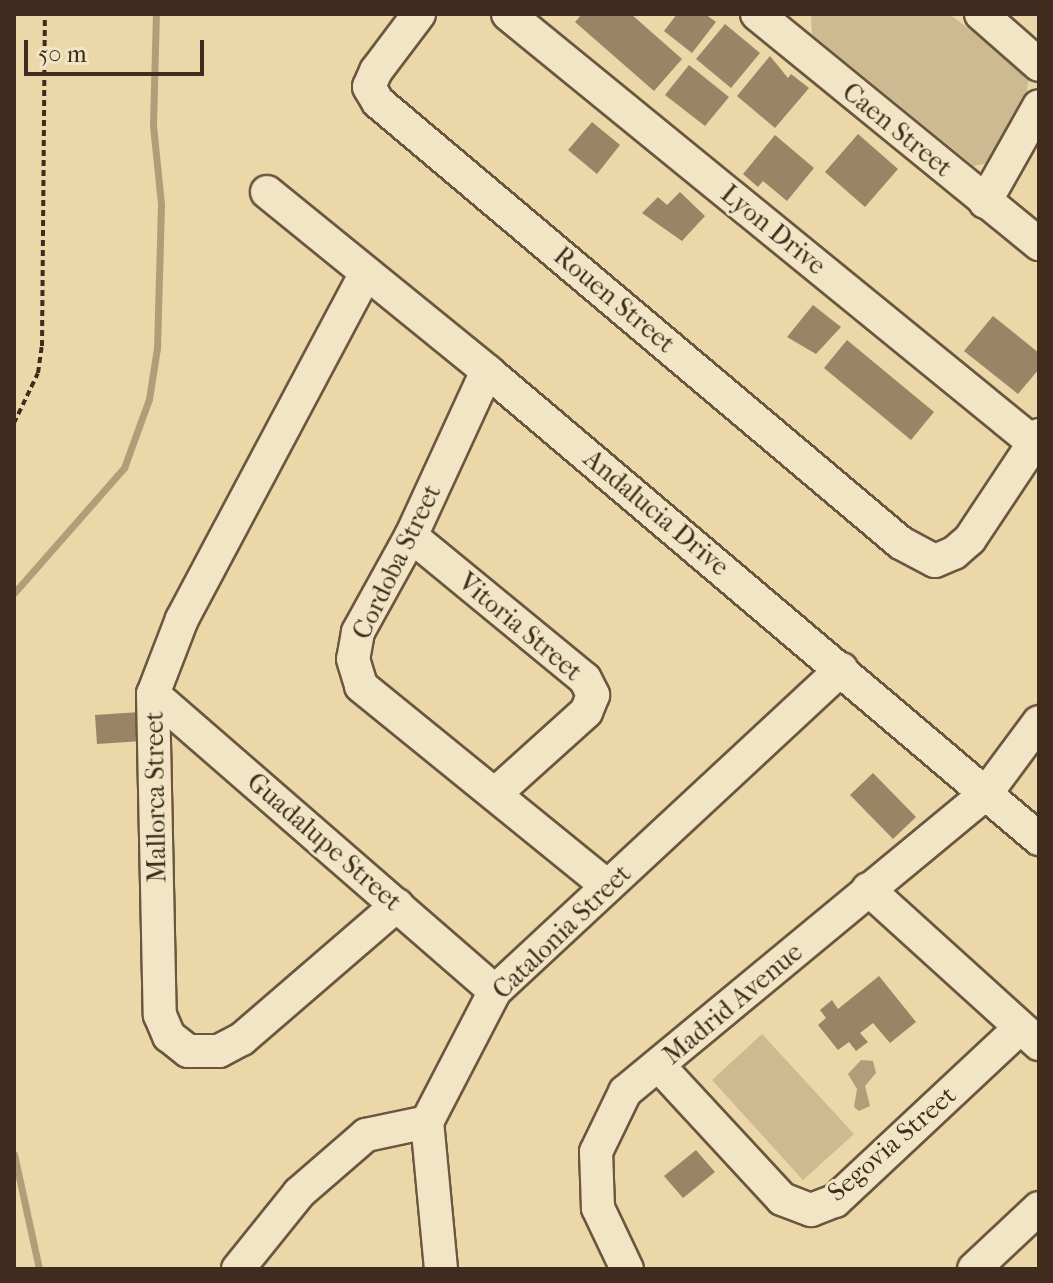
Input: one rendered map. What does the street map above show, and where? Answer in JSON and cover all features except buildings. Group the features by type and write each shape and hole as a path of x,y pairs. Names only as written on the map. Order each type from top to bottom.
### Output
{"street":[{"name":"Rouen Street","path":"419,14 376,71 369,87 378,102 901,543 935,561 970,539 1037,441"},
{"name":"Lyon Drive","path":"508,14 1037,441"},
{"name":"Caen Street","path":"757,14 1039,244"},
{"path":"981,14 1039,65"},
{"path":"985,202 1039,106"},
{"name":"Andalucia Drive","path":"267,192 487,371 1039,839"},
{"name":"Mallorca Street","path":"366,273 182,619 153,694 160,1015 169,1036 188,1051 219,1051 242,1039 397,905"},
{"name":"Cordoba Street","path":"487,371 411,536 358,632 353,659 361,686 497,792 607,886"},
{"name":"Vitoria Street","path":"411,536 585,679 593,695 586,712 497,792"},
{"name":"Catalonia Street","path":"427,1122 495,991 842,669"},
{"name":"Guadalupe Street","path":"153,694 495,991"},
{"name":"Madrid Avenue","path":"627,1269 598,1208 596,1152 625,1092 987,792 1039,722"},
{"path":"868,889 1030,1036"},
{"name":"Segovia Street","path":"659,1066 782,1199 811,1210 835,1201 1030,1036"},
{"path":"238,1269 299,1193 366,1135 427,1122 441,1269"},
{"path":"974,1269 1034,1222"}],"path":[{"path":"14,423 38,373 42,346 45,14"}],"shaded area":[{"path":"811,14 949,14 1022,68 1029,78 1026,96 988,163 974,166 812,34"},
{"path":"762,1034 854,1134 803,1180 712,1080"},
{"path":"861,1060 873,1061 876,1073 865,1086 870,1106 859,1111 854,1107 857,1089 848,1074"}],"waterway":[{"path":"14,593 124,468 149,399 157,348 161,204 153,125 156,14"},
{"path":"14,1154 39,1269"}]}
